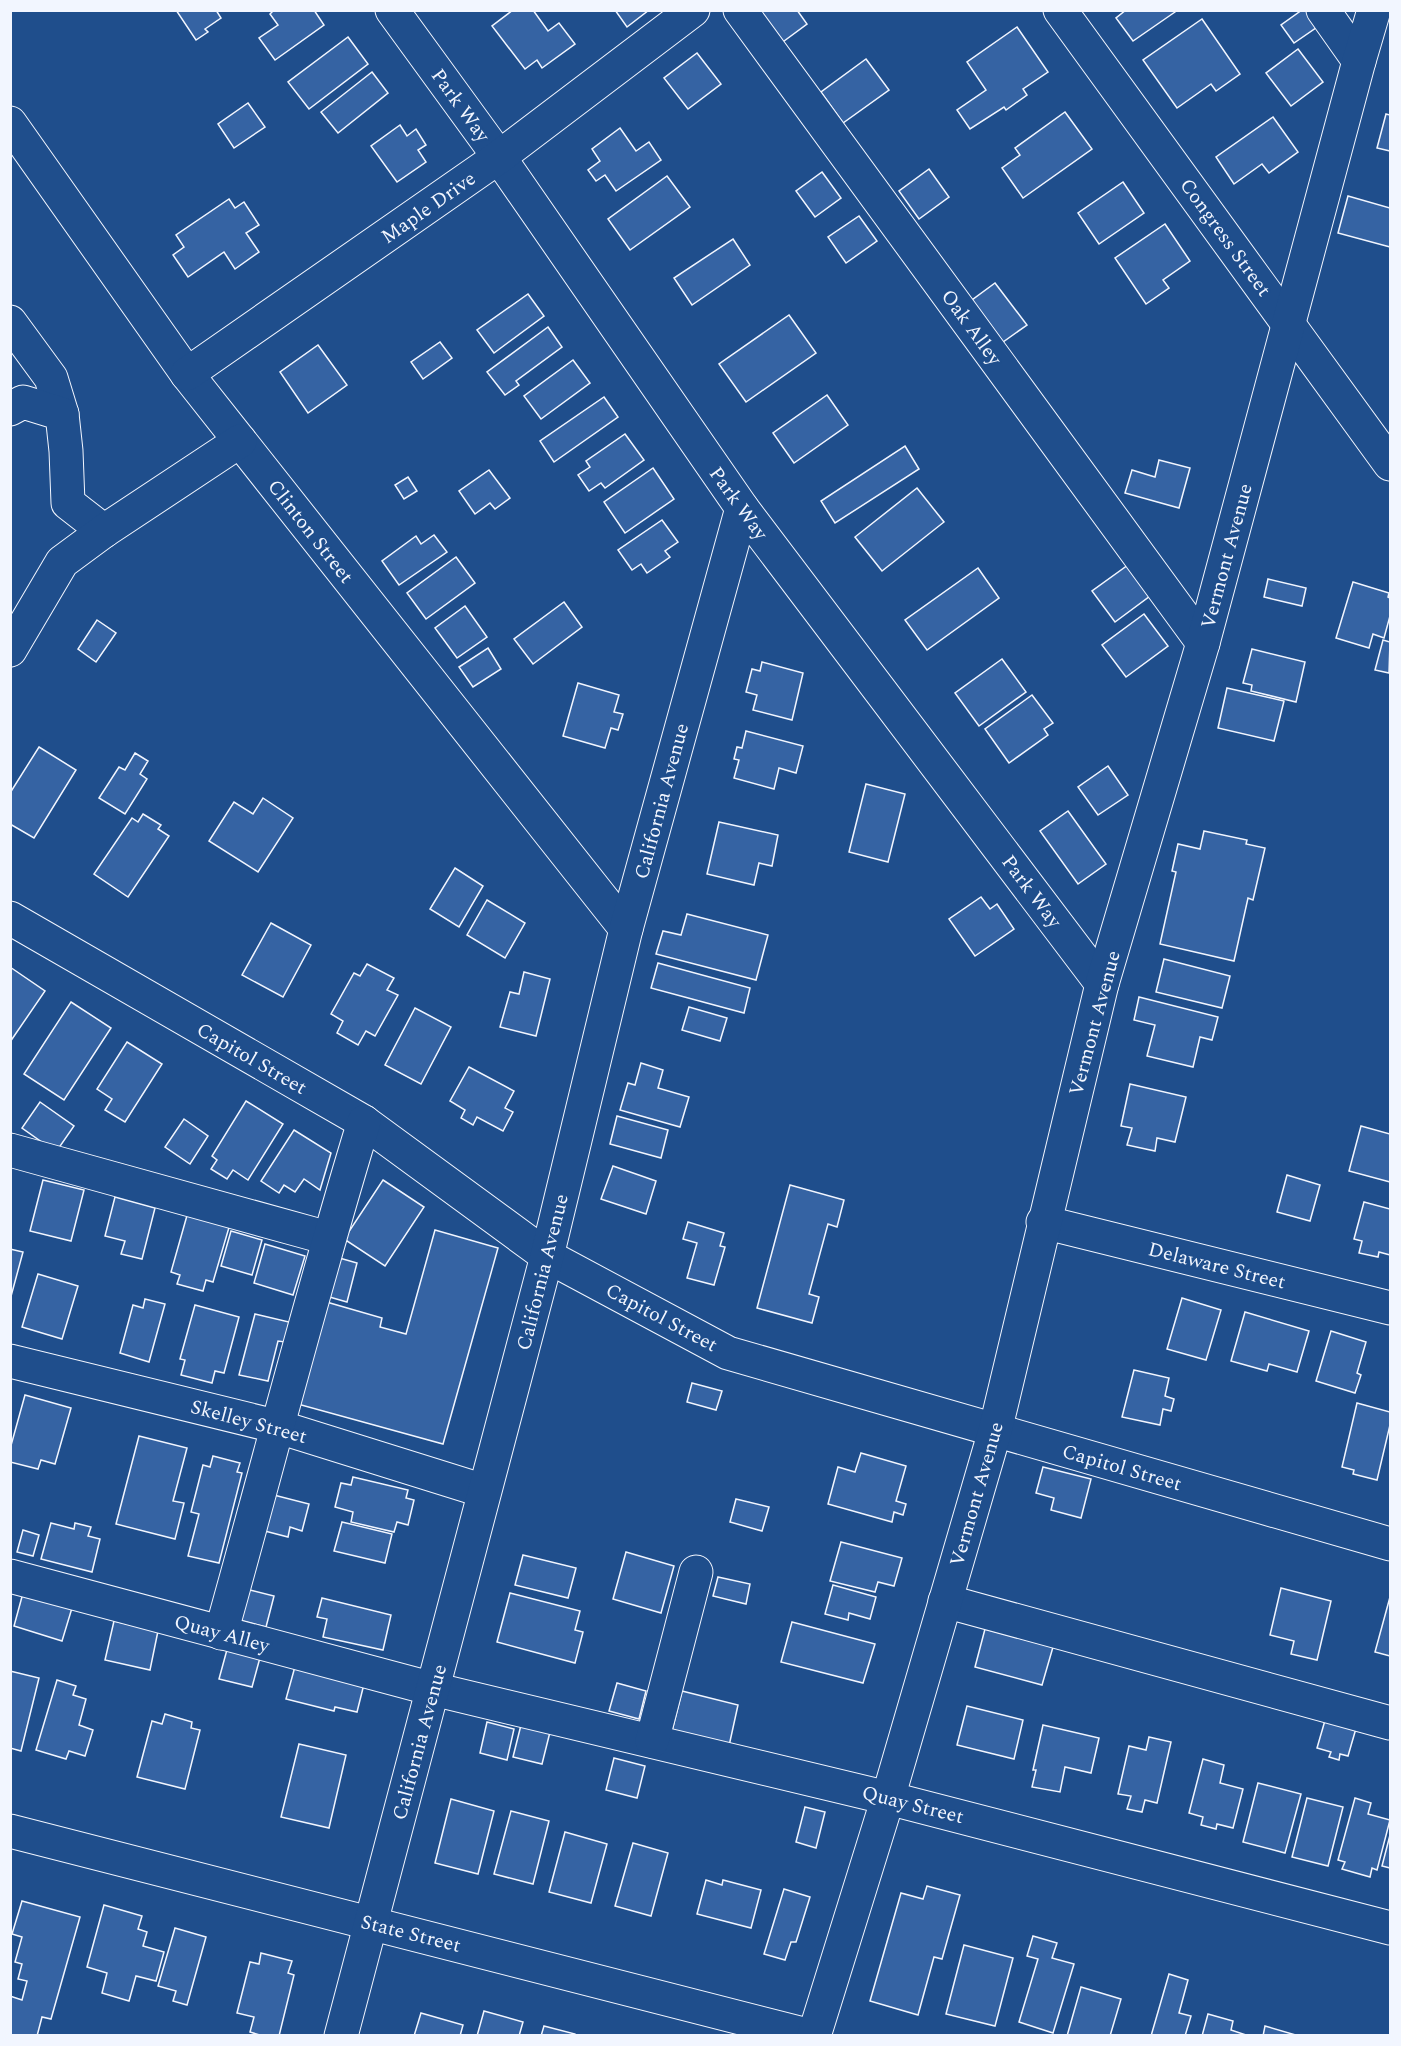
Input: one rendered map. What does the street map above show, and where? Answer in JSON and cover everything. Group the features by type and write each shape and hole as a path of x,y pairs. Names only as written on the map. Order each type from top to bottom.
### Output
{"street":[{"name":"Park Way","path":"392,10 499,157 742,508 1102,984"},
{"name":"Maple Drive","path":"187,374 499,157 693,10"},
{"name":"Oak Alley","path":"740,10 1203,643"},
{"name":"Congress Street","path":"1060,10 1390,464"},
{"path":"1323,10 1359,61"},
{"name":"Vermont Avenue","path":"813,2036 888,1798 995,1431 1043,1222 1102,984 1203,643 1374,10"},
{"name":"Clinton Street","path":"10,123 187,374 626,929"},
{"path":"10,322 51,378 62,414 68,503 104,531"},
{"path":"10,409 24,402 62,414"},
{"path":"10,650 62,562 104,531 240,441"},
{"name":"California Avenue","path":"341,2036 547,1256 626,929 742,508"},
{"name":"Capitol Street","path":"10,918 364,1122 547,1256 728,1353 1390,1544"},
{"path":"221,1633 279,1427 328,1238 364,1122"},
{"path":"10,1150 328,1238"},
{"name":"Delaware Street","path":"1043,1222 1390,1308"},
{"name":"Skelley Street","path":"10,1361 279,1427 484,1491"},
{"path":"651,1741 696,1572"},
{"name":"Quay Alley","path":"10,1575 433,1689"},
{"path":"945,1600 1390,1723"},
{"name":"Quay Street","path":"433,1689 888,1798 1390,1928"},
{"name":"State Street","path":"10,1831 813,2036"}],"building":[{"path":"176,10 216,10 221,18 205,29 208,32 196,40"},
{"path":"274,10 314,10 324,25 275,60 259,38 278,25 270,14"},
{"path":"513,10 533,10 548,31 559,23 575,44 542,68 537,60 525,69 492,26"},
{"path":"615,10 649,10 627,27"},
{"path":"756,10 797,10 807,24 780,44"},
{"path":"1126,10 1173,10 1175,12 1133,41 1116,18"},
{"path":"1302,10 1314,10 1323,23 1294,43 1281,25"},
{"path":"1202,19 1240,74 1216,91 1211,84 1177,108 1143,60"},
{"path":"1017,27 1048,72 1023,89 1027,95 1006,110 1004,107 970,129 957,110 986,90 967,62"},
{"path":"348,37 368,64 309,109 288,82"},
{"path":"1298,49 1323,82 1291,106 1266,73"},
{"path":"697,53 721,84 688,109 664,78"},
{"path":"866,59 889,90 843,123 821,92"},
{"path":"372,72 388,93 338,133 321,112"},
{"path":"248,103 265,127 234,148 218,124"},
{"path":"1065,112 1092,149 1023,198 1002,168 1020,155 1015,148"},
{"path":"1386,114 1390,115 1390,151 1377,148"},
{"path":"1273,117 1298,152 1269,173 1262,164 1234,184 1216,157"},
{"path":"400,125 407,136 416,129 426,145 418,150 426,162 397,182 371,146"},
{"path":"620,128 636,151 649,142 661,160 616,191 605,175 596,181 588,170 600,161 592,149"},
{"path":"929,169 949,197 919,219 899,191"},
{"path":"822,172 841,198 815,217 796,191"},
{"path":"667,176 690,207 630,250 608,219"},
{"path":"1123,182 1144,213 1099,244 1078,213"},
{"path":"1348,196 1390,208 1390,247 1338,233"},
{"path":"229,199 235,208 244,202 259,225 246,233 259,252 235,269 224,252 188,277 173,255 184,247 176,235"},
{"path":"859,216 877,241 846,263 828,237"},
{"path":"1165,224 1190,261 1163,280 1169,288 1146,304 1115,258"},
{"path":"733,239 750,265 692,305 674,278"},
{"path":"995,283 1027,325 1003,342 972,300"},
{"path":"528,294 544,316 494,353 477,330"},
{"path":"789,315 816,353 746,402 719,364"},
{"path":"548,327 562,347 516,381 519,385 505,395 487,372"},
{"path":"440,342 452,358 423,379 411,362"},
{"path":"318,345 347,385 308,413 280,372"},
{"path":"573,360 590,383 541,419 524,396"},
{"path":"827,395 848,425 794,463 773,433"},
{"path":"604,397 618,417 554,462 540,441"},
{"path":"625,434 644,460 605,488 601,483 589,491 578,475 590,467 586,461"},
{"path":"905,446 919,469 835,523 821,501"},
{"path":"1159,460 1190,468 1179,508 1125,493 1132,470 1155,477"},
{"path":"653,468 674,499 625,533 604,502"},
{"path":"489,470 510,498 495,509 490,503 475,514 459,491"},
{"path":"408,477 417,491 404,499 395,485"},
{"path":"917,488 944,522 882,571 855,537"},
{"path":"662,520 678,542 665,551 670,557 647,573 641,564 632,570 618,550"},
{"path":"434,535 447,552 399,585 382,561 416,536 421,544"},
{"path":"456,557 475,583 426,619 407,593"},
{"path":"1128,565 1150,596 1115,622 1092,591"},
{"path":"978,568 999,598 927,650 905,620"},
{"path":"1268,579 1306,588 1302,606 1264,597"},
{"path":"1353,582 1389,593 1390,616 1384,638 1373,634 1369,648 1336,638"},
{"path":"564,602 582,627 533,664 514,639"},
{"path":"465,606 487,637 457,658 435,628"},
{"path":"1144,614 1168,646 1126,677 1102,645"},
{"path":"97,620 116,633 96,662 78,649"},
{"path":"1383,640 1390,642 1389,673 1375,670"},
{"path":"488,648 501,669 473,687 459,667"},
{"path":"1252,649 1305,662 1296,702 1251,691 1252,685 1243,683"},
{"path":"1002,659 1026,692 979,726 955,693"},
{"path":"762,662 803,673 792,720 753,710 757,695 746,692 752,669 760,671"},
{"path":"578,683 619,695 614,712 623,714 618,730 611,728 605,748 563,736"},
{"path":"1227,688 1284,701 1274,741 1218,728"},
{"path":"1032,695 1053,723 1044,729 1048,735 1009,763 985,729"},
{"path":"746,731 803,746 796,773 779,768 774,789 734,778 739,760 734,759 737,747 742,748"},
{"path":"39,747 76,770 34,838 10,824 10,793"},
{"path":"135,753 148,761 140,774 147,779 125,814 99,798 119,767 125,770"},
{"path":"1108,766 1128,795 1098,815 1078,787"},
{"path":"866,784 905,794 888,862 849,852"},
{"path":"263,798 293,818 258,872 209,841 234,802 253,814"},
{"path":"1068,811 1106,864 1078,884 1040,831"},
{"path":"143,814 161,825 158,829 169,836 128,897 94,874 132,818 138,822"},
{"path":"719,822 778,835 772,866 759,863 754,885 707,874"},
{"path":"1204,831 1247,840 1246,844 1265,848 1253,900 1248,898 1234,961 1160,944 1176,872 1172,871 1178,844 1200,849"},
{"path":"455,868 483,886 459,927 430,909"},
{"path":"981,897 990,909 997,904 1014,929 975,956 949,919"},
{"path":"487,900 525,923 505,958 467,935"},
{"path":"687,914 768,935 756,980 656,954 663,931 681,935"},
{"path":"271,923 311,945 283,997 242,975"},
{"path":"1164,959 1230,976 1222,1008 1156,992"},
{"path":"658,963 750,988 744,1013 651,988"},
{"path":"367,964 394,978 387,990 398,995 375,1036 366,1031 358,1045 337,1033 343,1021 331,1014 354,973 360,976"},
{"path":"10,967 45,991 10,1042"},
{"path":"524,972 550,979 536,1036 500,1027 510,992 519,994"},
{"path":"1139,997 1218,1017 1212,1040 1200,1037 1193,1067 1147,1056 1155,1025 1134,1020"},
{"path":"71,1002 111,1028 64,1100 24,1074"},
{"path":"689,1007 727,1018 720,1041 682,1030"},
{"path":"415,1008 451,1027 421,1084 385,1065"},
{"path":"127,1042 162,1064 125,1122 105,1110 112,1099 97,1089"},
{"path":"641,1063 663,1070 658,1088 689,1097 680,1127 620,1110 628,1083 635,1085"},
{"path":"469,1067 514,1091 505,1108 513,1112 503,1131 477,1117 473,1125 461,1118 465,1110 450,1101"},
{"path":"1130,1084 1186,1097 1175,1142 1157,1138 1155,1151 1127,1145 1132,1128 1121,1126"},
{"path":"246,1101 283,1124 248,1180 233,1170 227,1179 211,1169 217,1160 212,1156"},
{"path":"40,1102 74,1126 56,1152 22,1128"},
{"path":"617,1116 668,1130 661,1158 610,1144"},
{"path":"184,1119 208,1136 190,1164 165,1147"},
{"path":"1361,1126 1390,1134 1390,1182 1349,1171"},
{"path":"294,1130 331,1153 320,1190 304,1179 295,1192 284,1185 279,1193 261,1181"},
{"path":"613,1166 656,1181 646,1214 601,1199"},
{"path":"1287,1175 1320,1185 1310,1221 1277,1212"},
{"path":"43,1180 84,1190 71,1241 30,1231"},
{"path":"383,1180 424,1207 385,1266 344,1239"},
{"path":"790,1185 844,1200 837,1227 828,1224 809,1294 819,1297 812,1323 757,1308"},
{"path":"115,1197 155,1208 142,1259 121,1254 125,1241 105,1236"},
{"path":"1364,1202 1390,1209 1390,1255 1379,1252 1378,1257 1359,1253 1362,1241 1354,1239"},
{"path":"188,1212 230,1224 213,1282 206,1280 203,1291 177,1284 180,1275 171,1272"},
{"path":"688,1222 724,1233 720,1246 725,1247 714,1285 687,1278 697,1243 683,1239"},
{"path":"435,1230 498,1248 443,1444 294,1403 323,1301 382,1318 380,1327 406,1334"},
{"path":"231,1231 262,1240 252,1275 221,1266"},
{"path":"265,1244 305,1256 293,1295 254,1283"},
{"path":"10,1249 23,1252 10,1300"},
{"path":"329,1255 357,1263 347,1302 319,1294"},
{"path":"38,1274 78,1286 62,1339 22,1327"},
{"path":"1182,1298 1221,1310 1206,1360 1167,1349"},
{"path":"145,1299 165,1304 149,1362 120,1353 133,1305 143,1308"},
{"path":"195,1305 239,1317 224,1373 215,1371 212,1383 181,1375 185,1360 180,1359"},
{"path":"1245,1312 1309,1331 1297,1372 1269,1364 1267,1371 1231,1361"},
{"path":"255,1314 289,1322 285,1342 278,1341 268,1381 239,1375"},
{"path":"1331,1331 1366,1342 1357,1373 1361,1375 1355,1393 1316,1381"},
{"path":"1134,1370 1169,1378 1165,1396 1174,1399 1171,1411 1163,1409 1160,1425 1122,1417"},
{"path":"692,1383 722,1391 716,1410 687,1402"},
{"path":"25,1395 71,1408 55,1464 41,1460 38,1469 10,1462 10,1449"},
{"path":"1357,1403 1390,1412 1390,1425 1377,1480 1353,1474 1354,1470 1342,1467"},
{"path":"139,1436 187,1448 173,1501 184,1503 175,1539 116,1524"},
{"path":"861,1453 906,1466 896,1501 906,1504 903,1515 894,1512 892,1522 828,1504 838,1467 855,1472"},
{"path":"213,1456 240,1463 237,1472 242,1473 219,1563 188,1556 199,1514 191,1512 203,1465 210,1467"},
{"path":"1043,1467 1091,1479 1081,1518 1051,1510 1054,1498 1036,1493"},
{"path":"353,1477 408,1490 406,1498 414,1500 408,1525 397,1522 394,1532 351,1522 353,1512 335,1507 341,1483 351,1485"},
{"path":"266,1493 309,1504 302,1531 290,1527 288,1537 257,1529"},
{"path":"736,1499 769,1507 762,1531 730,1522"},
{"path":"342,1522 392,1534 385,1563 334,1551"},
{"path":"51,1523 74,1529 75,1523 91,1527 88,1536 100,1539 92,1572 41,1559"},
{"path":"23,1530 39,1535 33,1556 17,1552"},
{"path":"841,1542 902,1558 894,1586 878,1582 875,1592 830,1581"},
{"path":"626,1552 674,1566 661,1613 613,1599"},
{"path":"523,1555 576,1568 568,1598 515,1585"},
{"path":"718,1577 750,1584 746,1604 713,1596"},
{"path":"833,1585 876,1597 870,1619 849,1613 848,1620 825,1614"},
{"path":"242,1588 274,1596 266,1627 234,1619"},
{"path":"1281,1588 1331,1601 1317,1660 1291,1654 1294,1641 1270,1635"},
{"path":"23,1593 72,1608 62,1641 14,1626"},
{"path":"510,1593 580,1611 575,1630 583,1632 575,1663 497,1642"},
{"path":"1390,1597 1390,1656 1375,1652"},
{"path":"322,1598 391,1615 383,1650 323,1637 327,1619 317,1617"},
{"path":"114,1621 158,1631 150,1670 105,1660"},
{"path":"792,1622 875,1644 863,1683 781,1662"},
{"path":"985,1629 1053,1647 1042,1685 975,1667"},
{"path":"228,1646 261,1654 252,1687 219,1679"},
{"path":"296,1663 365,1680 357,1712 335,1707 334,1711 286,1699"},
{"path":"10,1671 39,1678 21,1751 10,1748"},
{"path":"57,1680 76,1686 73,1695 86,1699 79,1725 93,1730 85,1756 69,1751 66,1759 36,1750"},
{"path":"617,1683 646,1691 639,1719 609,1711"},
{"path":"682,1691 738,1705 729,1746 672,1731"},
{"path":"967,1706 1023,1720 1014,1759 957,1745"},
{"path":"165,1714 192,1722 191,1728 200,1730 185,1789 137,1777 152,1721 162,1724"},
{"path":"1326,1717 1357,1725 1348,1756 1340,1754 1339,1760 1329,1757 1331,1752 1317,1748"},
{"path":"487,1722 514,1729 507,1760 480,1753"},
{"path":"521,1725 550,1732 542,1764 513,1757"},
{"path":"1043,1725 1099,1738 1091,1773 1065,1767 1060,1792 1032,1787 1036,1770 1033,1770"},
{"path":"1149,1737 1171,1742 1157,1803 1145,1800 1142,1812 1127,1809 1131,1796 1118,1794 1129,1746 1146,1750"},
{"path":"299,1744 346,1755 329,1828 281,1817"},
{"path":"614,1758 645,1766 637,1798 606,1790"},
{"path":"1203,1759 1224,1765 1220,1783 1243,1789 1233,1828 1217,1824 1216,1829 1201,1825 1203,1817 1189,1813"},
{"path":"1258,1783 1301,1794 1285,1853 1243,1842"},
{"path":"1307,1798 1343,1807 1328,1866 1292,1857"},
{"path":"1355,1798 1371,1803 1368,1814 1390,1820 1377,1870 1372,1868 1370,1877 1342,1869 1345,1862 1338,1860"},
{"path":"451,1799 494,1811 478,1874 435,1863"},
{"path":"805,1807 825,1812 816,1848 796,1842"},
{"path":"511,1811 549,1821 533,1884 494,1874"},
{"path":"565,1832 607,1844 591,1903 549,1892"},
{"path":"1390,1835 1390,1868 1382,1866"},
{"path":"633,1843 668,1853 651,1916 615,1906"},
{"path":"706,1880 722,1885 723,1880 761,1890 751,1928 697,1914"},
{"path":"927,1886 960,1895 942,1959 934,1957 918,2015 870,2001 901,1893 923,1899"},
{"path":"784,1889 810,1897 796,1942 791,1942 785,1960 764,1954"},
{"path":"22,1901 80,1917 51,2019 42,2017 37,2036 10,2036 10,1996 22,2000 27,1981 18,1979 22,1964 15,1962 22,1937 12,1934"},
{"path":"104,1905 142,1916 138,1929 147,1932 143,1946 164,1952 156,1981 136,1976 129,2001 102,1993 107,1973 87,1967"},
{"path":"175,1928 206,1937 187,2005 173,2001 176,1991 158,1986"},
{"path":"1033,1936 1057,1943 1052,1958 1074,1964 1053,2033 1019,2022 1038,1959 1027,1956"},
{"path":"964,1945 1013,1958 995,2026 946,2014"},
{"path":"261,1953 292,1961 288,1973 294,1975 279,2036 263,2036 250,2032 254,2017 237,2013 250,1962 259,1964"},
{"path":"1169,1974 1188,1980 1179,2013 1191,2016 1185,2036 1151,2036"},
{"path":"1081,1987 1121,1999 1110,2036 1067,2036"},
{"path":"484,2011 523,2022 519,2036 477,2036"},
{"path":"421,2013 463,2025 460,2036 414,2036"},
{"path":"1208,2014 1233,2021 1231,2030 1249,2036 1202,2036"},
{"path":"544,2026 575,2034 575,2036 541,2036"},
{"path":"1265,2026 1299,2036 1263,2036"}]}
